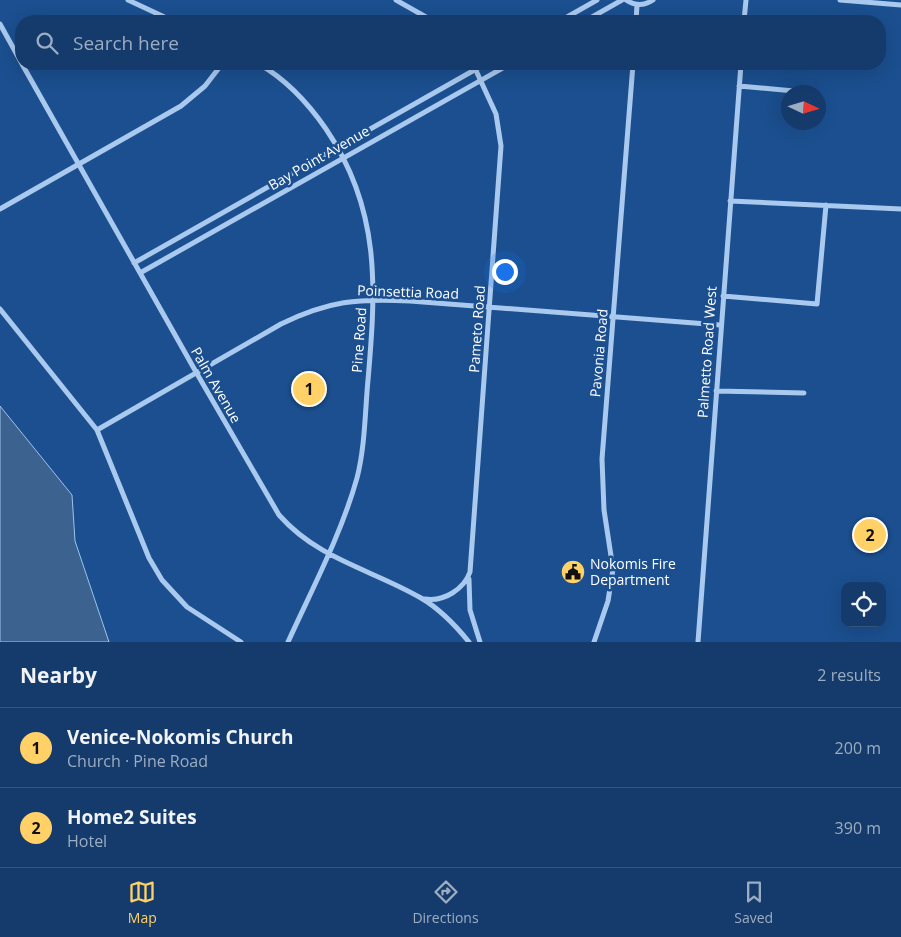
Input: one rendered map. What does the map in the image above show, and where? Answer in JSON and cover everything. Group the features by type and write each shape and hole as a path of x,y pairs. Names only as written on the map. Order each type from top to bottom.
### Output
{"street":[{"path":"128,0 159,15"},
{"path":"396,0 422,15"},
{"path":"571,15 597,0"},
{"path":"596,15 624,0 637,5 644,5 653,0"},
{"path":"745,15 746,0"},
{"path":"840,0 901,5"},
{"path":"636,15 637,5"},
{"name":"Palm Avenue","path":"0,24 15,51"},
{"name":"Palm Avenue","path":"26,70 276,510 297,534 328,555 422,599 451,622 470,642"},
{"path":"0,208 181,106 205,86 217,70"},
{"name":"Pine Road","path":"268,70 286,83 307,103 344,156 368,225 373,263 373,299 358,476 328,555 288,642"},
{"name":"Bay Point Avenue","path":"134,262 338,147 468,70"},
{"name":"Pameto Road","path":"477,70 496,114 501,146 470,572 469,601 480,642"},
{"name":"Bay Point Avenue","path":"140,273 344,156 500,70"},
{"name":"Pavonia Road","path":"594,642 608,601 612,575 602,474 633,70"},
{"name":"Palmetto Road West","path":"698,642 720,325 740,70"},
{"path":"739,86 781,90"},
{"path":"730,201 901,209"},
{"path":"723,296 817,304 826,205"},
{"name":"Poinsettia Road","path":"97,430 196,372 304,313 346,301 373,299 720,325"},
{"path":"0,309 97,430 149,558 158,574 188,607 241,642"},
{"path":"716,391 804,393"},
{"path":"422,599 440,598 459,589 467,581 470,572"}],"water":[{"path":"0,406 72,495 75,541 109,642 0,642"}],"place":[{"name":"Venice-Nokomis Church","path":"309,389"},
{"name":"Home2 Suites","path":"870,535"},
{"name":"Nokomis Fire Department","path":"573,572"}]}
